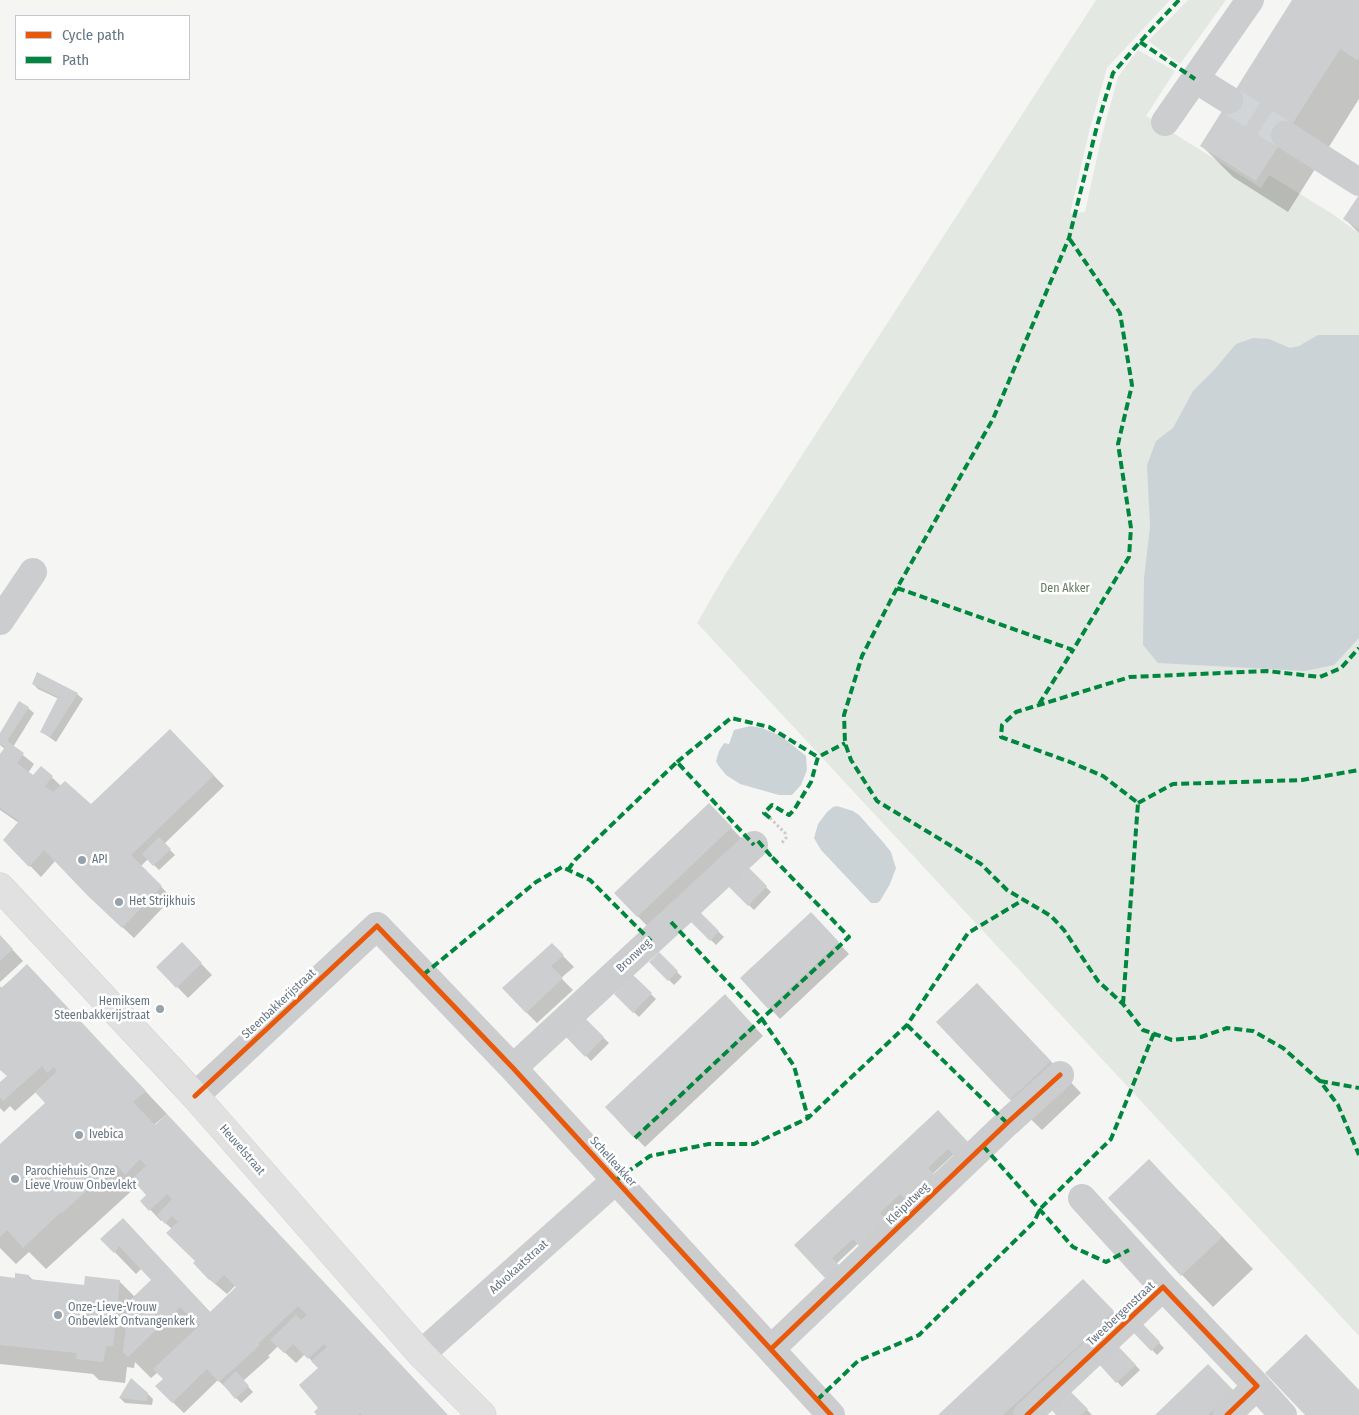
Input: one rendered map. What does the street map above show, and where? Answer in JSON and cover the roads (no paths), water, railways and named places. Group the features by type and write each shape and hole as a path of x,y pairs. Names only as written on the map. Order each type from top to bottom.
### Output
{"main road":[{"name":"Heuvelstraat","path":"0,887 195,1096 422,1354 482,1415"}],"street":[{"path":"1165,122 1250,0"},
{"path":"1196,79 1229,100"},
{"path":"1285,135 1359,182"},
{"path":"0,621 34,572"},
{"name":"Bronweg","path":"513,1068 754,845"},
{"name":"Schelleakker","path":"377,926 513,1068 831,1415"},
{"name":"Steenbakkerijstraat","path":"195,1096 377,926"},
{"name":"Kleiputweg","path":"771,1349 1006,1123 1060,1075"},
{"name":"Advokaatstraat","path":"422,1354 616,1180"},
{"name":"Tweebergenstraat","path":"1082,1198 1284,1415"},
{"name":"Tweebergenstraat","path":"1027,1415 1164,1287"},
{"path":"1226,1415 1257,1386"}],"tunnel":[{"path":"1229,100 1285,135"}],"place":[{"name":"API","path":"82,860"},
{"name":"Het Strijkhuis","path":"119,902"},
{"name":"Hemiksem Steenbakkerijstraat","path":"160,1009"},
{"name":"Ivebica","path":"79,1135"},
{"name":"Parochiehuis Onze Lieve Vrouw Onbevlekt","path":"15,1179"},
{"name":"Onze-Lieve-Vrouw Onbevlekt Ontvangenkerk","path":"58,1315"}],"park label":[{"name":"Den Akker","path":"1065,589"}]}
